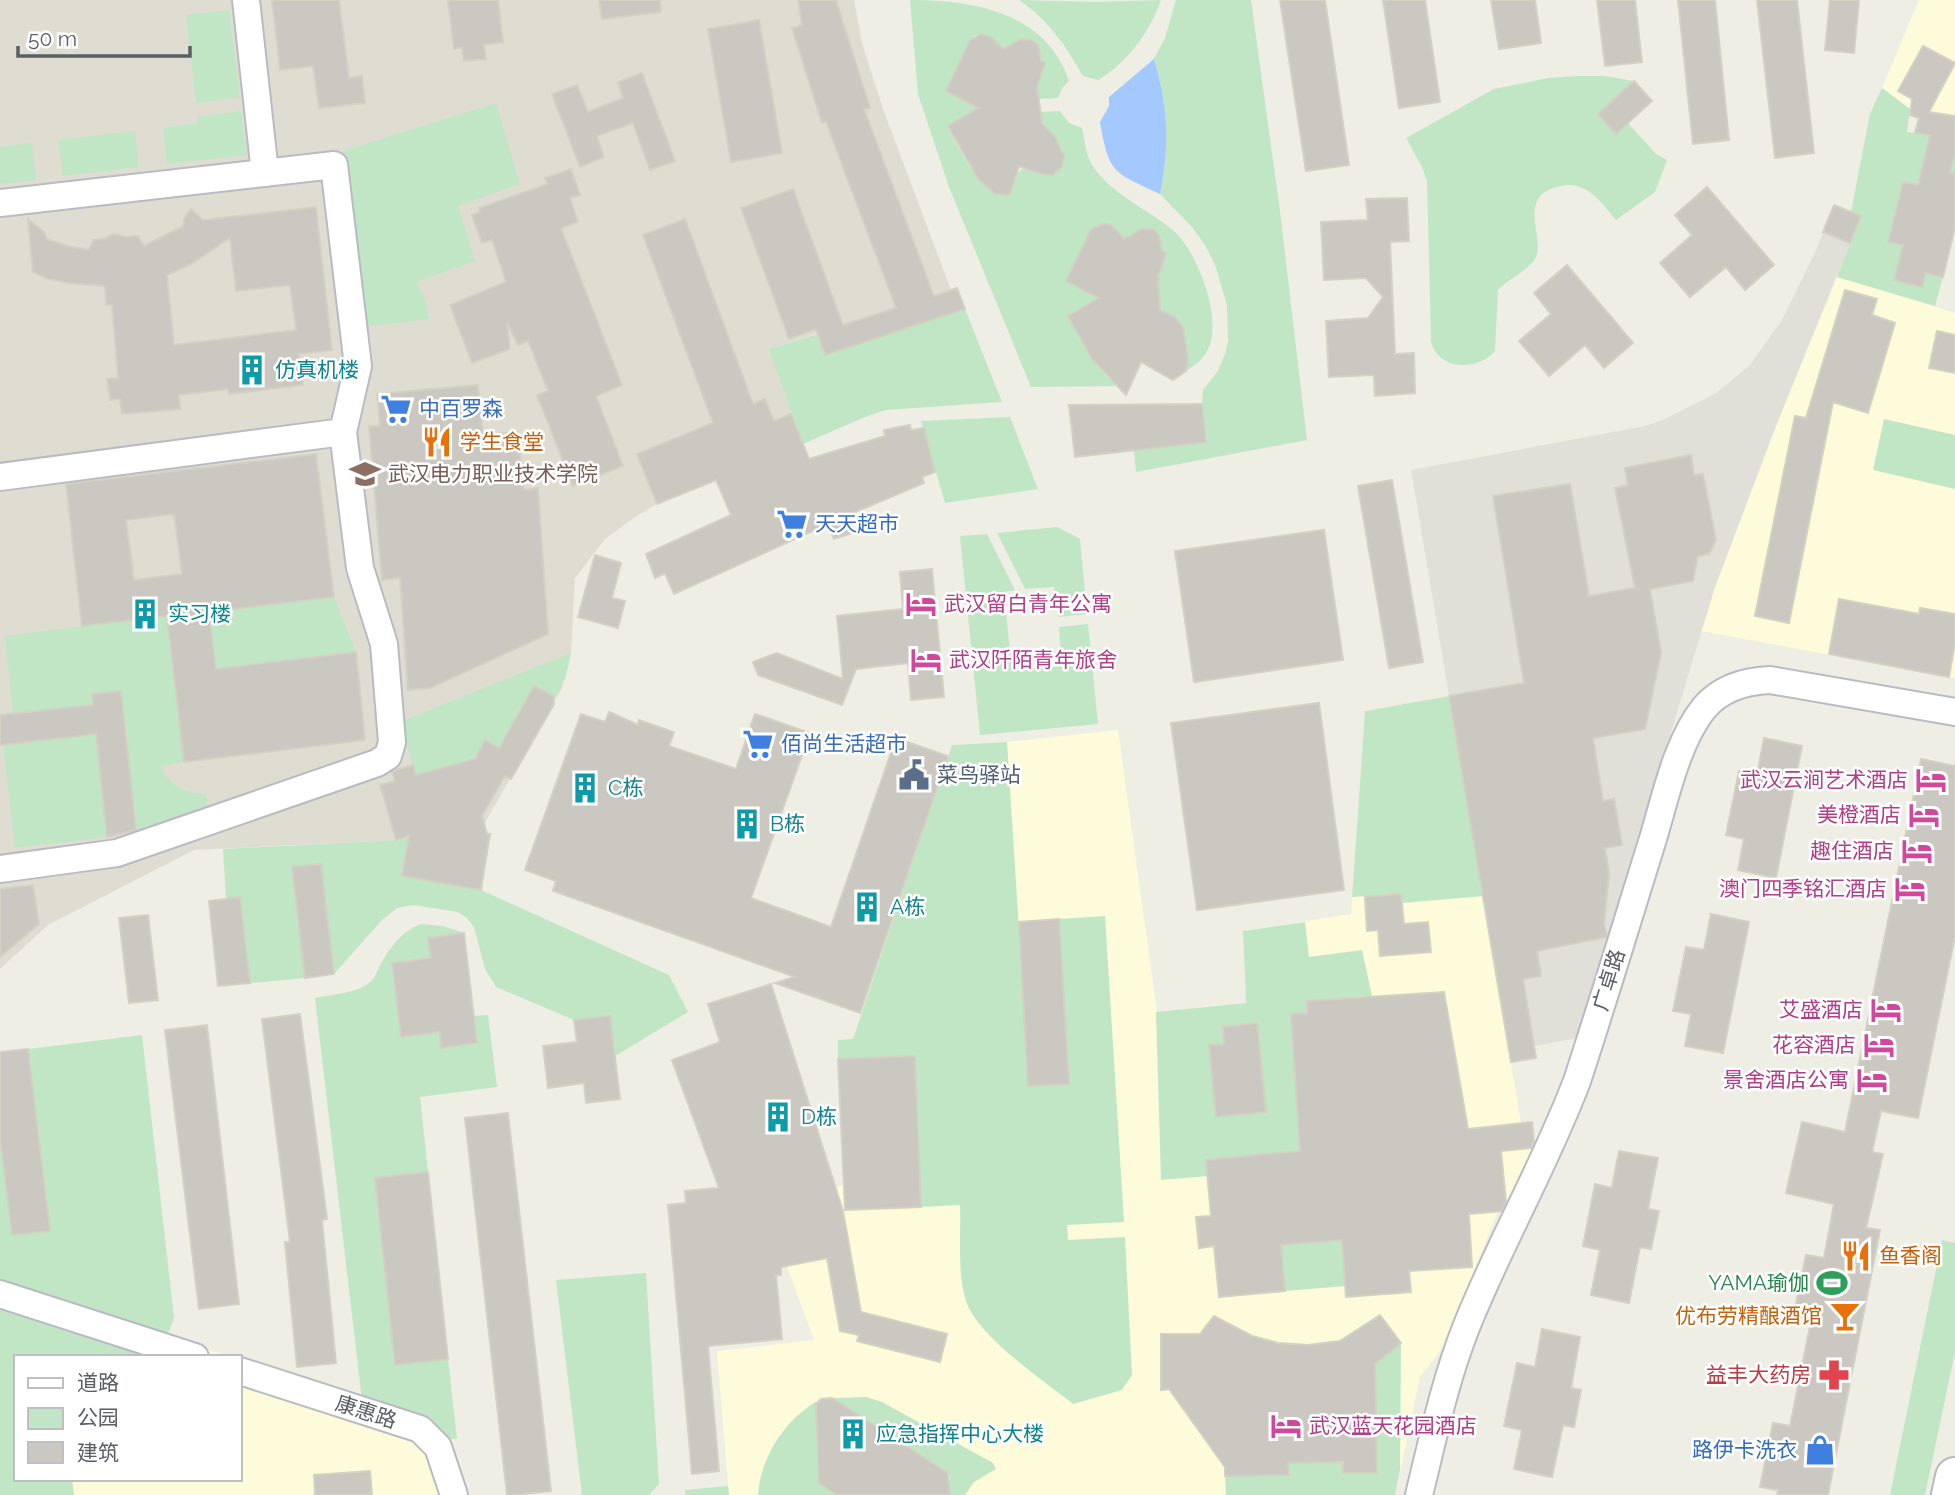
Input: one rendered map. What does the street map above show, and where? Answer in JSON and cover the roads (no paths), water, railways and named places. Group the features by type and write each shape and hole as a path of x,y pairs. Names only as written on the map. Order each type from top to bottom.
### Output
{"main road":[{"path":"1951,1495 1955,1476"}],"street":[{"path":"246,0 265,173"},
{"path":"0,203 334,165 358,366 343,432 360,568 384,644 392,730 388,756 377,763 117,853 0,869"},
{"path":"0,477 343,432"},
{"name":"广卓路","path":"1419,1495 1448,1376 1468,1323 1573,1093 1667,793 1683,745 1697,718 1712,700 1727,689 1743,683 1770,680 1955,712"},
{"path":"0,1294 189,1355"},
{"name":"康惠路","path":"242,1372 420,1429 428,1434 438,1447 454,1495"}],"water":[{"path":"1154,59 1166,126 1160,194 1116,170 1107,153 1100,122 1109,106 1109,97"}],"place":[{"name":"仿真机楼","path":"252,370"},
{"name":"中百罗森","path":"396,409"},
{"name":"学生食堂","path":"437,442"},
{"name":"武汉电力职业技术学院","path":"365,474"},
{"name":"天天超市","path":"792,524"},
{"name":"武汉留白青年公寓","path":"921,604"},
{"name":"实习楼","path":"145,614"},
{"name":"武汉阡陌青年旅舍","path":"926,660"},
{"name":"佰尚生活超市","path":"758,744"},
{"name":"菜鸟驿站","path":"914,775"},
{"name":"武汉云涧艺术酒店","path":"1931,780"},
{"name":"C栋","path":"585,788"},
{"name":"美橙酒店","path":"1924,815"},
{"name":"B栋","path":"747,824"},
{"name":"趣住酒店","path":"1917,851"},
{"name":"澳门四季铭汇酒店","path":"1910,889"},
{"name":"A栋","path":"867,907"},
{"name":"艾盛酒店","path":"1886,1010"},
{"name":"花容酒店","path":"1879,1045"},
{"name":"景舍酒店公寓","path":"1872,1080"},
{"name":"D栋","path":"778,1117"},
{"name":"鱼香阁","path":"1856,1256"},
{"name":"YAMA瑜伽","path":"1832,1283"},
{"name":"优布劳精酿酒馆","path":"1845,1316"},
{"name":"益丰大药房","path":"1834,1375"},
{"name":"武汉蓝天花园酒店","path":"1286,1426"},
{"name":"应急指挥中心大楼","path":"853,1434"},
{"name":"路伊卡洗衣","path":"1820,1450"}]}
